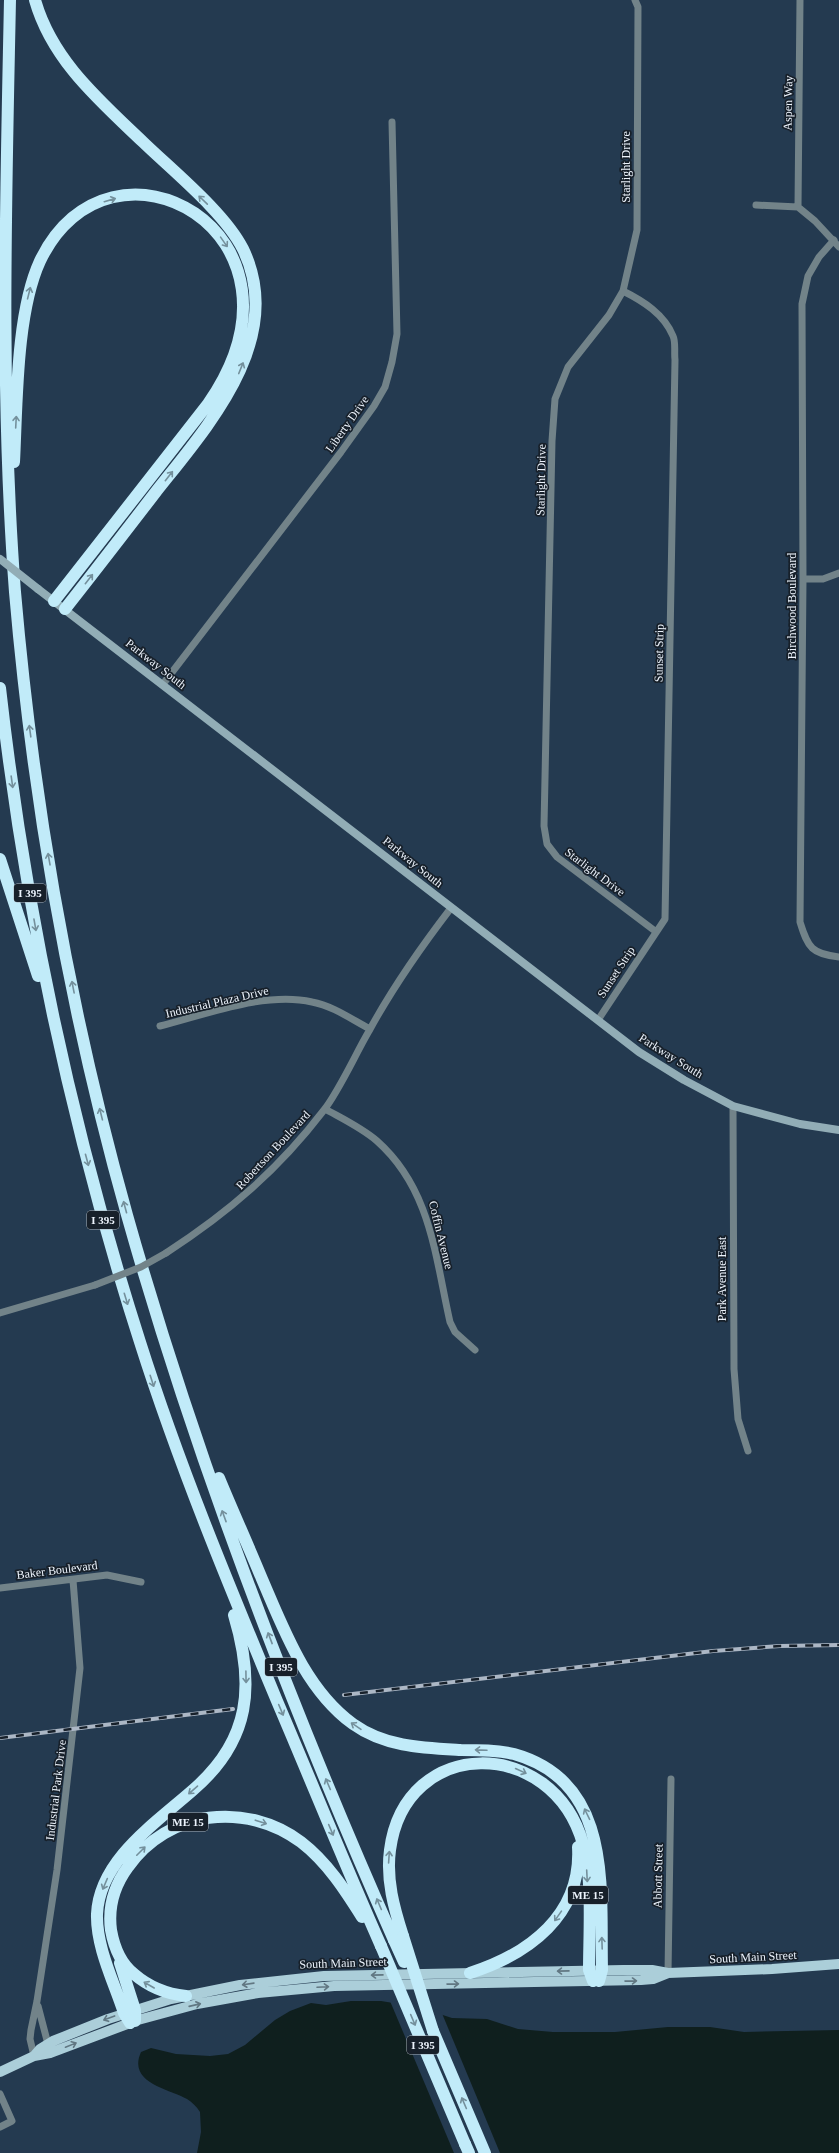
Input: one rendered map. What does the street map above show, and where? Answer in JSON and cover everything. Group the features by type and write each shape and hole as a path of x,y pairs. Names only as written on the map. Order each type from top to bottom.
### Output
{"highway":[{"name":"I 395","path":"10,0 4,342 11,531 29,719 42,812 68,960 88,1060 116,1175 144,1274 180,1389 230,1533 327,1781 399,1938"},
{"path":"35,0 50,38 73,72 217,214 234,234 249,263 255,302 248,348 237,379 225,400 202,433 66,609"},
{"path":"11,531 18,392 24,318 32,282 45,252 56,236 72,219 89,208 108,200 129,196 151,196 165,199 187,208 206,221 222,238 233,257 238,270 243,293 243,309 240,330 234,352 222,382 208,404 54,601"},
{"name":"I 395","path":"0,688 28,886 71,1095 105,1228 140,1344 180,1459 213,1545 469,2153"},
{"path":"0,859 27,936 71,1095"},
{"path":"180,1389 290,1641 316,1685 340,1713 369,1734 395,1744 426,1748 497,1751 522,1757 553,1774 578,1801 591,1825 598,1852 596,1976"},
{"path":"131,2017 103,1950 98,1928 98,1906 104,1883 116,1864 132,1844 217,1767 235,1738 244,1706 246,1679 244,1651 213,1545"},
{"name":"ME 15","path":"433,2031 399,1938 390,1890 390,1851 396,1823 412,1797 428,1781 447,1770 482,1763 504,1765 517,1769 539,1781 558,1798 569,1813 580,1835 586,1853 596,1976"},
{"path":"470,1973 506,1959 526,1947 545,1932 563,1908 574,1886 578,1858 577,1840 569,1813"},
{"name":"ME 15","path":"186,1996 167,1993 143,1981 124,1964 115,1948 110,1922 112,1898 121,1877 134,1858 151,1842 176,1827 198,1819 223,1816 258,1820 282,1830 302,1843 331,1872 381,1946"},
{"path":"115,1948 131,2017"},
{"name":"I 395","path":"433,2031 485,2153"}],"main road":[{"name":"Parkway South","path":"0,559 639,1052 677,1076 733,1106 800,1124 839,1130"},
{"name":"South Main Street","path":"0,2072 49,2048 186,1996 240,1985 296,1978 470,1973 596,1976 648,1980 668,1973 766,1970 839,1964"},
{"name":"South Main Street","path":"131,2017 212,2001 289,1989 596,1976"}],"street":[{"name":"Starlight Drive","path":"635,0 638,7 637,230 623,291 609,315 568,367 555,399 552,441 544,826 547,844 556,857 655,931"},
{"name":"Aspen Way","path":"798,207 800,0"},
{"name":"Liberty Drive","path":"163,684 341,452 385,387 392,362 397,334 392,122"},
{"path":"756,205 798,207 834,240 839,247"},
{"name":"Birchwood Boulevard","path":"834,240 819,257 808,276 802,304 803,579 800,922 806,940 820,954 839,957"},
{"name":"Sunset Strip","path":"598,1020 655,931 665,919 675,360 673,336 658,313 640,300 623,291"},
{"path":"803,579 824,579 839,573"},
{"name":"Robertson Boulevard","path":"0,1313 94,1286 134,1270 166,1253 245,1196 283,1158 325,1109 370,1029 412,959 451,908"},
{"name":"Industrial Plaza Drive","path":"160,1026 261,1001 290,999 313,1002 331,1008 370,1029"},
{"name":"Park Avenue East","path":"733,1106 734,1370 738,1419 748,1451"},
{"name":"Coffin Avenue","path":"325,1109 376,1140 395,1159 408,1176 420,1198 426,1217 450,1322 455,1332 475,1350"},
{"name":"Baker Boulevard","path":"0,1588 107,1575 141,1582"},
{"name":"Industrial Park Drive","path":"34,2056 31,2035 38,2001 57,1870 80,1668 73,1580"},
{"name":"Abbott Street","path":"668,1973 671,1779"},
{"name":"Industrial Park Drive","path":"38,2001 49,2048"},
{"path":"0,2094 12,2121 0,2127"}],"shaded area":[{"path":"351,2001 381,2001 418,2007 452,2018 487,2019 518,2029 553,2032 615,2032 668,2027 710,2027 744,2032 839,2030 839,2153 197,2153 201,2132 200,2112 194,2104 187,2099 152,2083 145,2078 140,2071 138,2063 141,2052 151,2048 176,2054 210,2056 228,2054 245,2045 275,2020 290,2011 311,2003 326,2005"}],"pier":[{"path":"390,2001 418,2005 441,2011 500,2153 454,2153"}],"railway":[{"path":"344,1695 713,1651 780,1646 839,1645"},
{"path":"0,1738 233,1709"}]}
